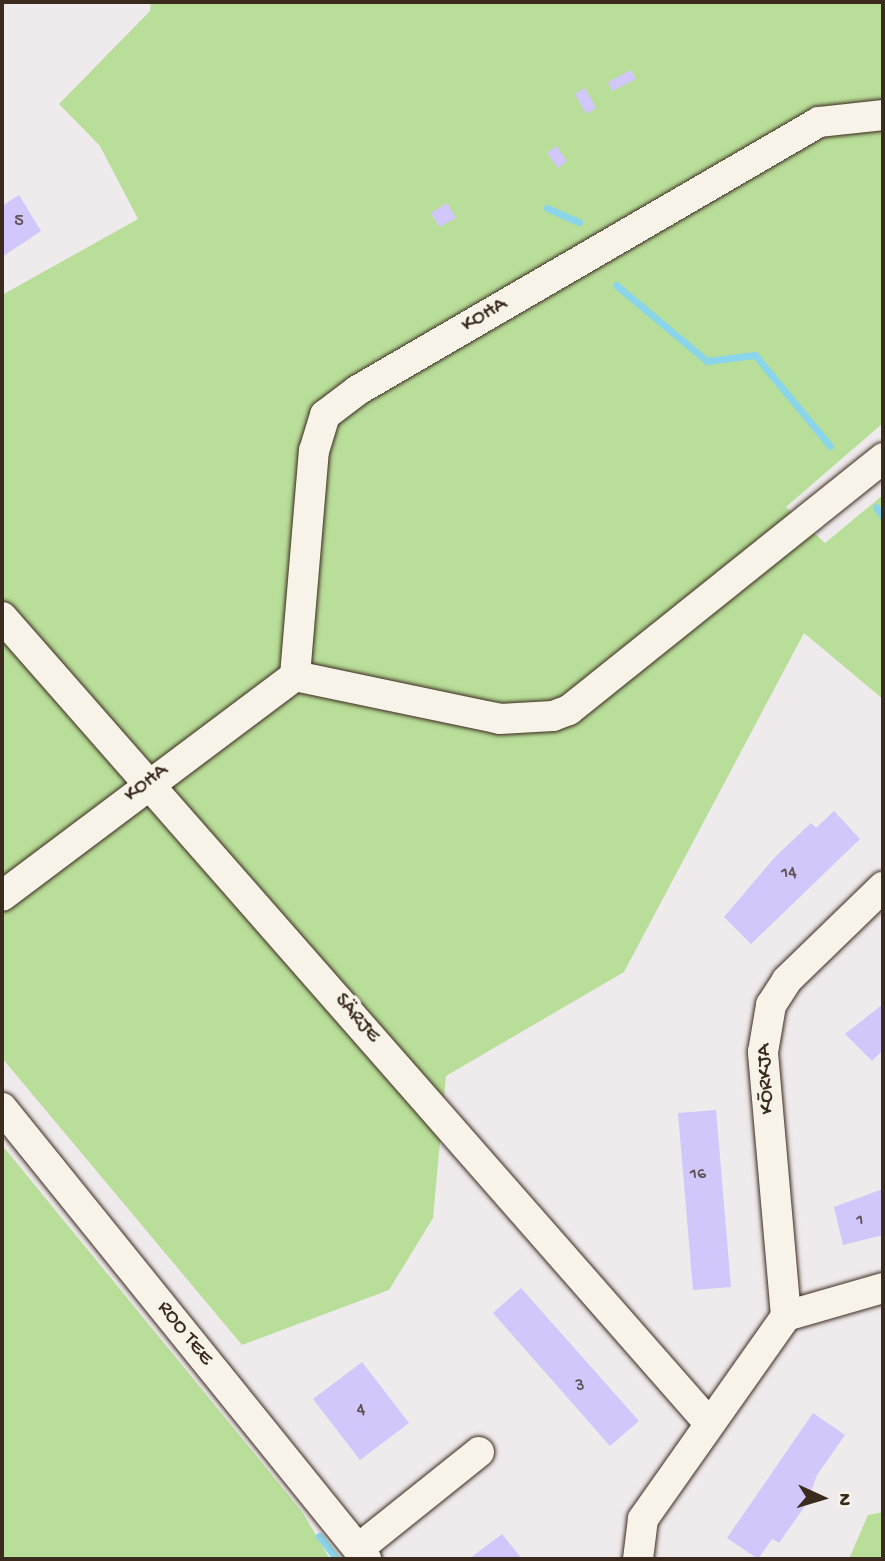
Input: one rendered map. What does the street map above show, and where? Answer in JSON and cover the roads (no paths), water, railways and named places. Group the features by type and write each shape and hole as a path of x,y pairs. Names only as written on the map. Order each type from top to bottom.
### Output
{"street":[{"name":"KOHA","path":"2,896 295,676 314,451 325,415 358,390 819,122 883,115"},
{"path":"295,676 500,719 553,716 569,710 883,458"},
{"name":"SÄRJE","path":"2,617 709,1422"},
{"name":"KÕRKJA","path":"786,1316 764,1028 787,980 883,887"},
{"name":"ROO TEE","path":"2,1108 362,1554"},
{"path":"638,1559 643,1519 786,1316 883,1288"},
{"path":"362,1554 479,1452"}],"waterway":[{"path":"547,208 579,222"},
{"path":"616,285 707,361 755,355 830,446"},
{"path":"876,507 883,517"},
{"path":"319,1536 337,1559"}]}
